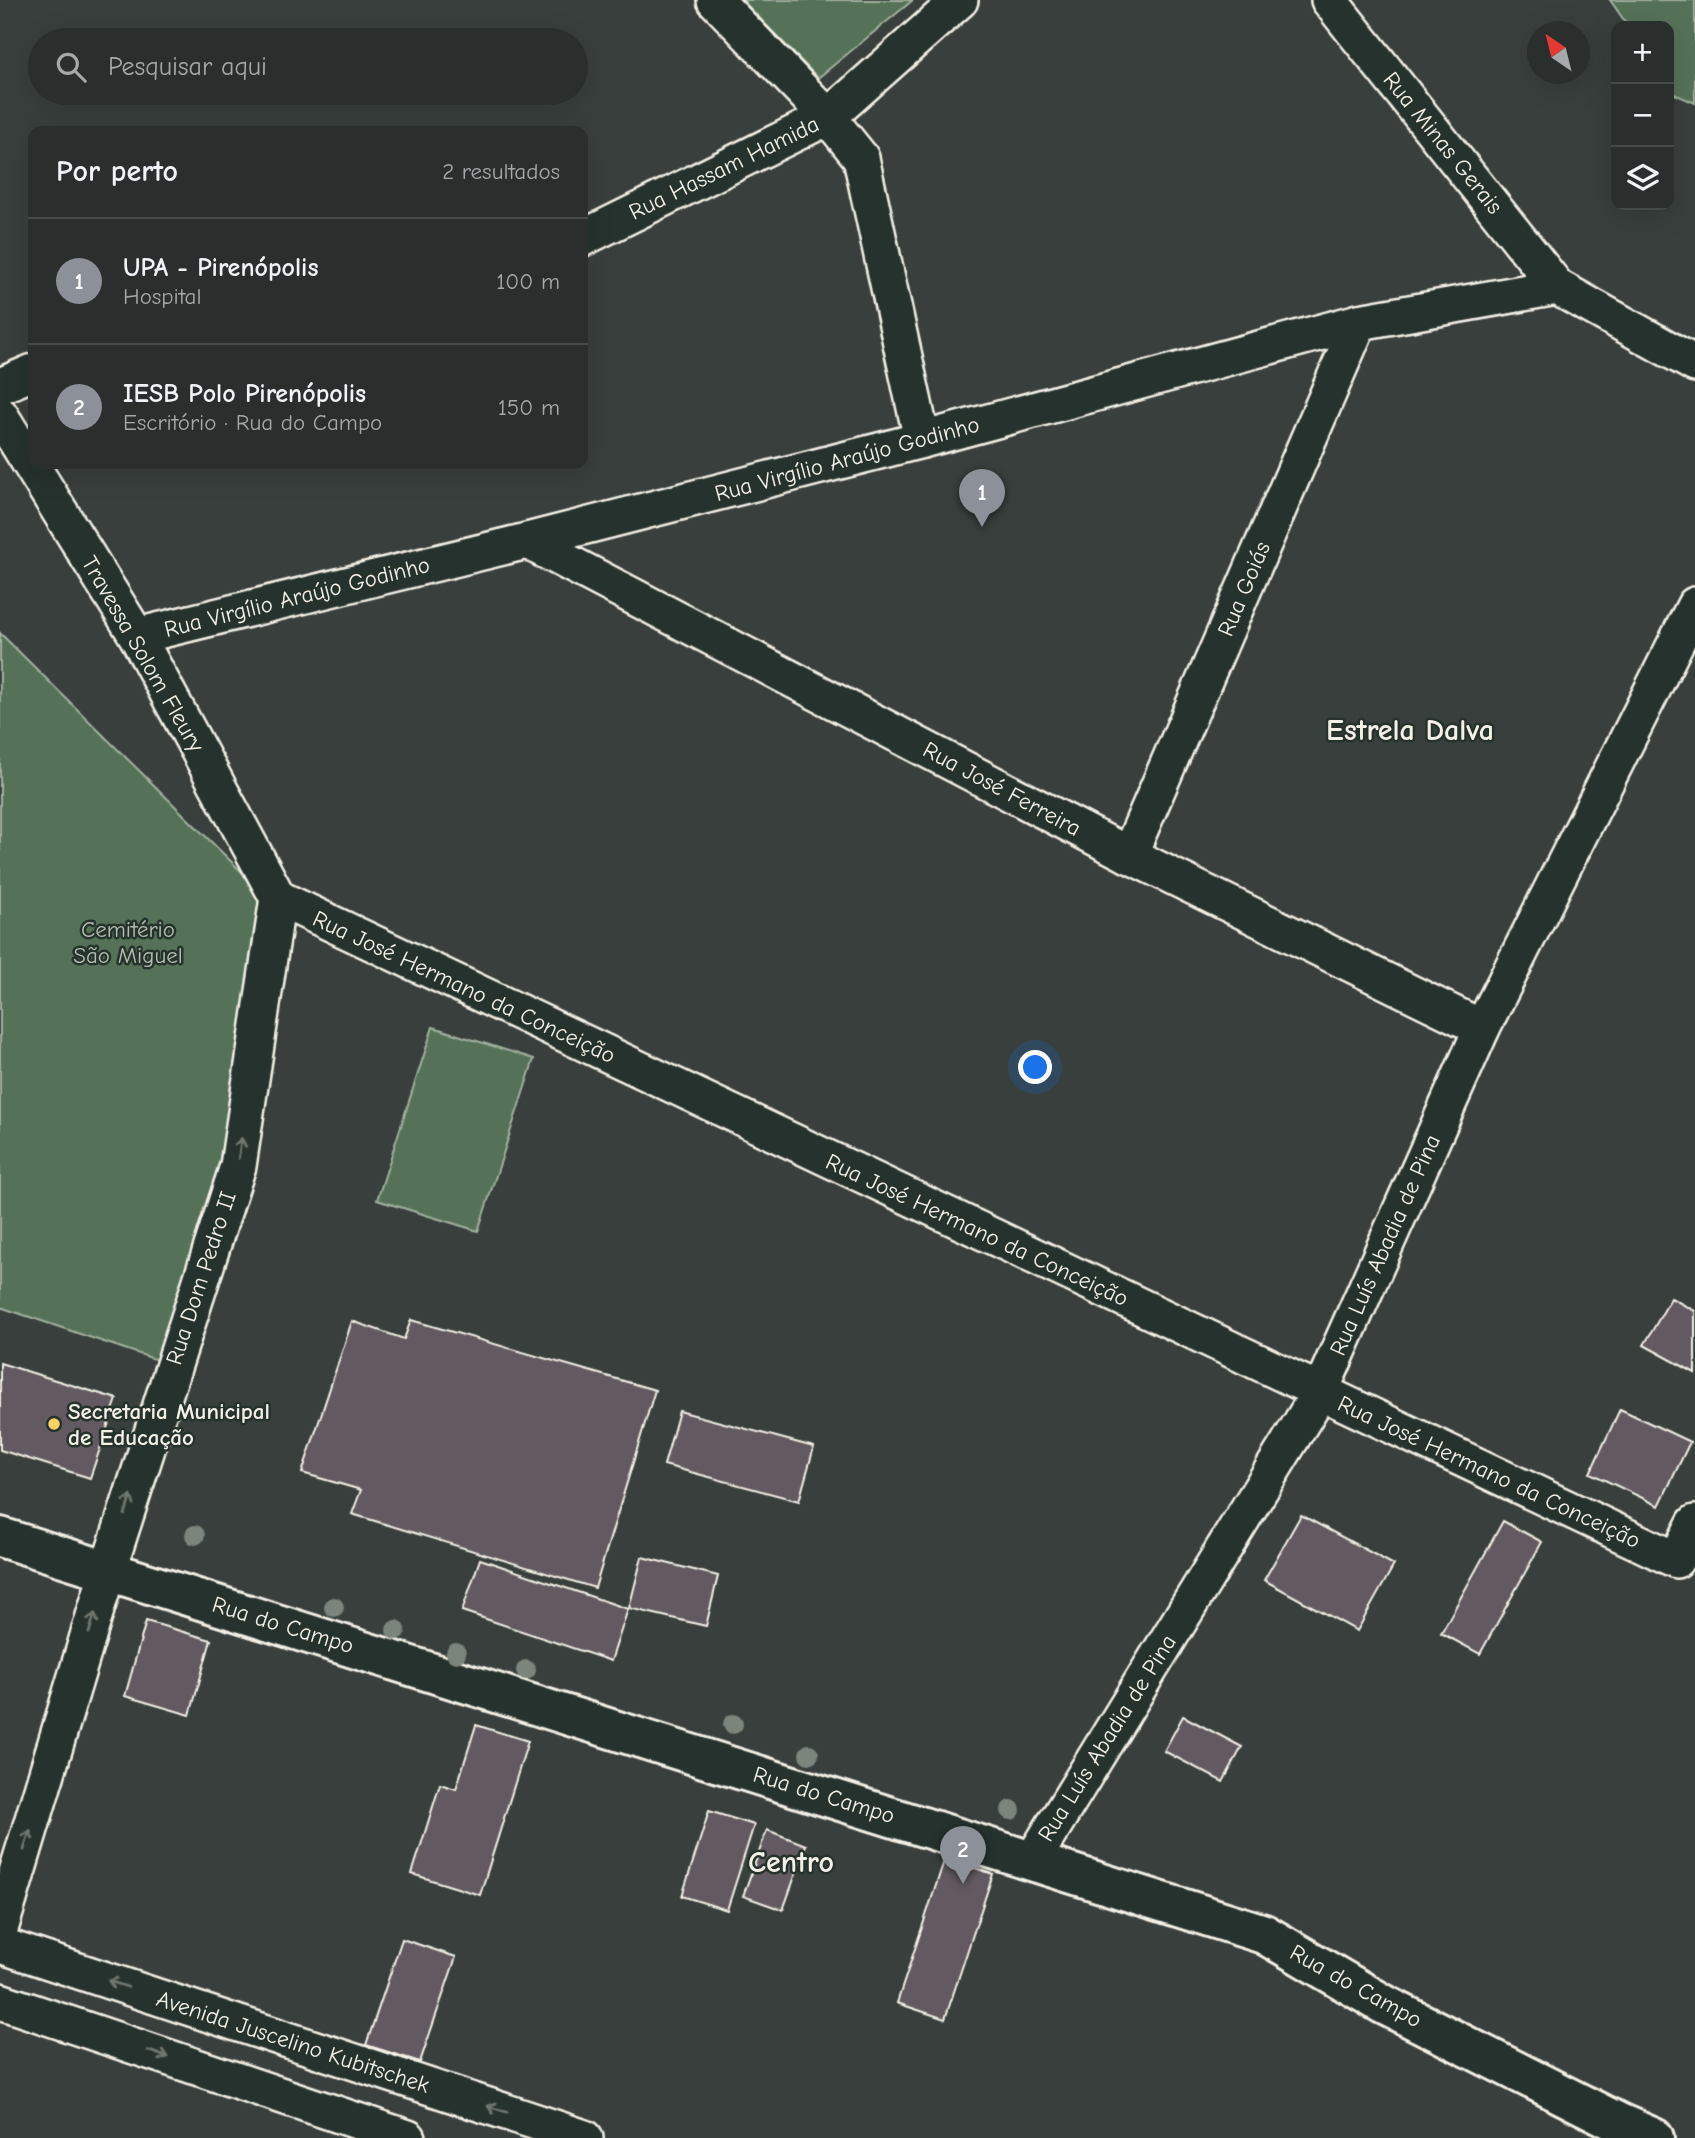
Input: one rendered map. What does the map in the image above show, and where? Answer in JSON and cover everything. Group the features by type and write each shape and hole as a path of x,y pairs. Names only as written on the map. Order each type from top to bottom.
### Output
{"street":[{"path":"715,0 828,117 861,158 922,440"},
{"name":"Rua Hassam Hamida","path":"588,236 828,117 960,0"},
{"name":"Rua Minas Gerais","path":"1329,0 1557,286"},
{"path":"1557,286 1695,364"},
{"name":"Rua Virgílio Araújo Godinho","path":"137,636 527,541 922,440 1359,322 1557,286"},
{"name":"Rua Goiás","path":"1129,855 1359,322"},
{"path":"0,386 28,374"},
{"name":"Travessa Solom Fleury","path":"0,415 28,460"},
{"name":"Travessa Solom Fleury","path":"33,469 137,636 278,898"},
{"name":"Rua José Ferreira","path":"527,541 1129,855 1482,1028"},
{"name":"Rua Luís Abadia de Pina","path":"1032,1861 1320,1392 1482,1028 1695,605"},
{"name":"Rua José Hermano da Conceição","path":"278,898 1676,1560 1695,1523"},
{"name":"Rua Dom Pedro II","path":"0,1929 108,1570 238,1166 278,898"},
{"name":"Rua do Campo","path":"0,1537 1264,1934 1383,2004 1628,2130 1654,2138"},
{"name":"Avenida Juscelino Kubitschek","path":"0,1945 585,2138"},
{"path":"0,2001 408,2138"}],"green space":[{"path":"742,0 913,0 818,78"},
{"path":"1610,0 1695,0 1695,103 1674,94 1674,21 1625,21"},
{"name":"Cemitério São Miguel","path":"0,633 265,895 227,1163 163,1362 0,1307"},
{"path":"433,1027 534,1059 478,1231 377,1200"}],"building":[{"path":"1671,1298 1695,1311 1695,1373 1644,1345"},
{"path":"411,1320 655,1390 595,1588 352,1514 361,1490 302,1473 352,1321 404,1339"},
{"name":"Secretaria Municipal de Educação","path":"0,1363 117,1399 90,1478 0,1450"},
{"path":"1620,1409 1690,1442 1659,1506 1590,1473"},
{"path":"679,1411 814,1447 799,1501 664,1465"},
{"path":"1301,1515 1394,1565 1357,1631 1264,1580"},
{"path":"1503,1521 1542,1542 1480,1654 1441,1633"},
{"path":"642,1557 718,1576 706,1626 629,1608"},
{"path":"480,1559 628,1609 611,1661 462,1611"},
{"path":"146,1621 211,1640 190,1715 125,1696"},
{"path":"1183,1716 1242,1747 1223,1782 1164,1751"},
{"path":"476,1725 528,1741 480,1895 412,1874 440,1784 456,1789"},
{"path":"709,1811 754,1825 727,1910 682,1896"},
{"path":"767,1830 806,1845 783,1910 743,1896"},
{"path":"945,1858 993,1874 945,2019 897,2003"},
{"path":"402,1939 456,1957 420,2062 366,2045"}],"place":[{"name":"UPA - Pirenópolis","path":"982,527"},
{"name":"Secretaria Municipal de Educação","path":"54,1424"},
{"name":"IESB Polo Pirenópolis","path":"963,1884"}],"district":[{"name":"Estrela Dalva","path":"1410,730"},
{"name":"Centro","path":"791,1862"}]}
